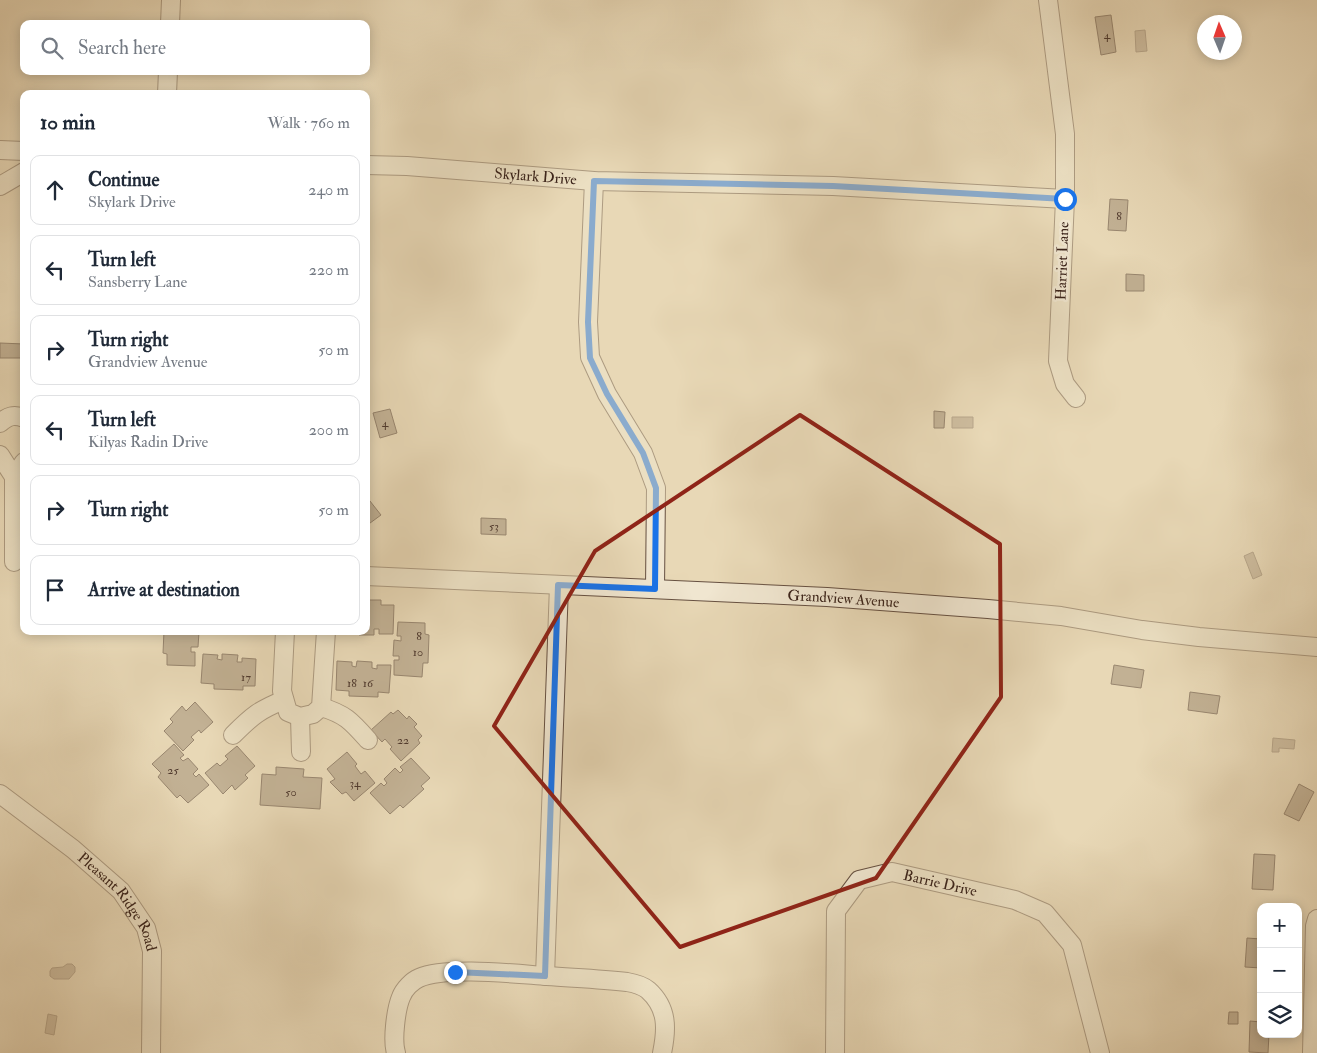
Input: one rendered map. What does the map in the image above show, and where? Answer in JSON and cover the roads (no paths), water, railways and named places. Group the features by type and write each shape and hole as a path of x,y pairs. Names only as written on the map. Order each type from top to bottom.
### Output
{"street":[{"path":"170,20 171,0"},
{"name":"Harriet Lane","path":"1048,0 1065,134 1065,199 1058,361 1065,384 1076,398"},
{"path":"167,90 168,75"},
{"path":"0,150 20,151"},
{"name":"Skylark Drive","path":"370,165 407,166 594,181 833,186 1065,199"},
{"path":"0,186 20,174"},
{"path":"594,181 588,322 590,358 607,394 643,453 656,488 655,589"},
{"path":"0,422 8,416 20,417"},
{"path":"0,454 19,469 13,562"},
{"name":"Grandview Avenue","path":"370,576 827,597 988,609 1061,616 1142,630 1199,637 1317,647"},
{"path":"545,976 558,585"},
{"path":"285,635 282,691 288,712 300,718 313,714 321,707 326,635"},
{"path":"233,735 254,714 284,700"},
{"path":"321,707 339,712 350,720 368,740"},
{"path":"300,718 301,752"},
{"name":"Pleasant Ridge Road","path":"0,794 73,849 121,891 146,928 152,951 150,1053"},
{"name":"Barrie Drive","path":"835,1053 836,912 859,880 892,872 1015,900 1045,912 1072,945 1100,1053"},
{"path":"1312,1053 1315,926 1317,919"},
{"path":"396,1053 395,1029 401,996 409,985 419,978 455,972 629,982 646,989 657,1001 665,1019 665,1039 662,1053"}]}
